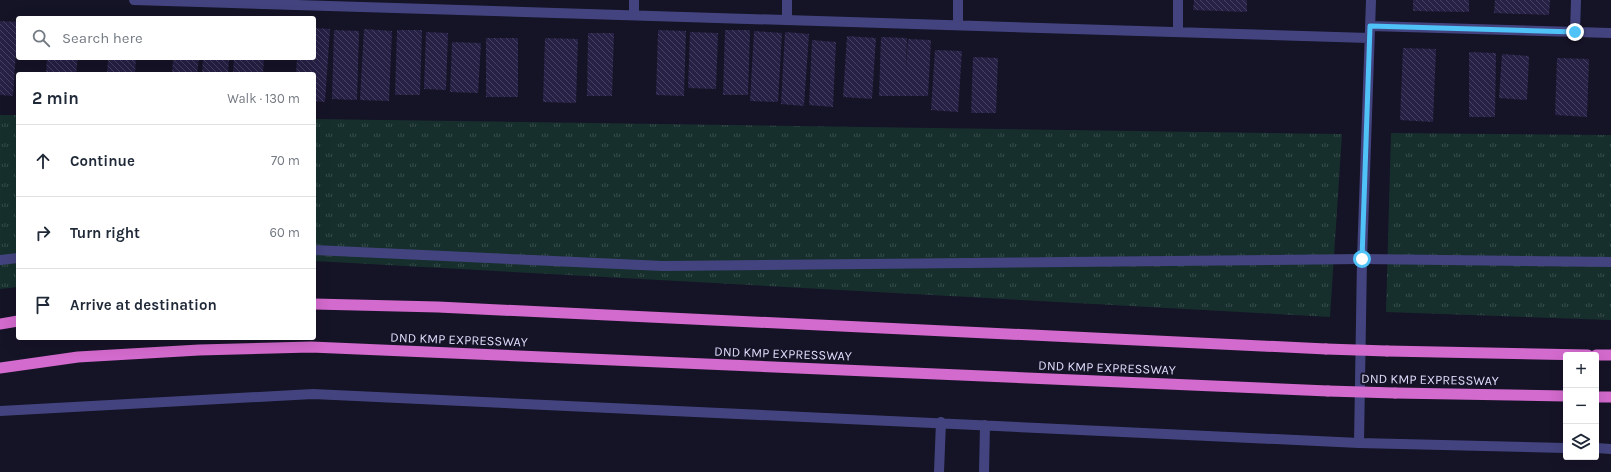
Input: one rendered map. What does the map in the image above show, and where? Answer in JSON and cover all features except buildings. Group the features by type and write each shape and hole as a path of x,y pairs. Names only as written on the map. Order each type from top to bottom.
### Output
{"highway":[{"name":"DND KMP EXPRESSWAY","path":"316,304 446,307 1387,352 1563,355"},
{"path":"0,324 16,321"},
{"name":"DND KMP EXPRESSWAY","path":"0,368 78,357 199,350 311,347 1328,391 1563,396"},
{"path":"1599,355 1611,355"},
{"path":"1599,397 1611,397"}],"street":[{"path":"134,0 1369,38"},
{"path":"634,0 634,15"},
{"path":"787,0 787,20"},
{"path":"958,0 958,25"},
{"path":"1178,0 1178,32"},
{"path":"1359,443 1362,259 1370,0"},
{"path":"1575,32 1576,0"},
{"path":"1370,26 1611,33"},
{"path":"316,250 663,266 1362,259 1611,262"},
{"path":"0,260 16,258"},
{"path":"0,411 313,394 941,422 1359,443 1563,448"},
{"path":"939,472 941,422"},
{"path":"984,472 985,425"},
{"path":"1599,448 1611,449"}],"green space":[{"path":"0,115 16,115 16,287 0,289"},
{"path":"316,119 1342,134 1330,317 316,261"},
{"path":"1391,133 1611,135 1611,320 1386,312"}],"route":[{"path":"1362,259 1370,26 1575,32"}]}
